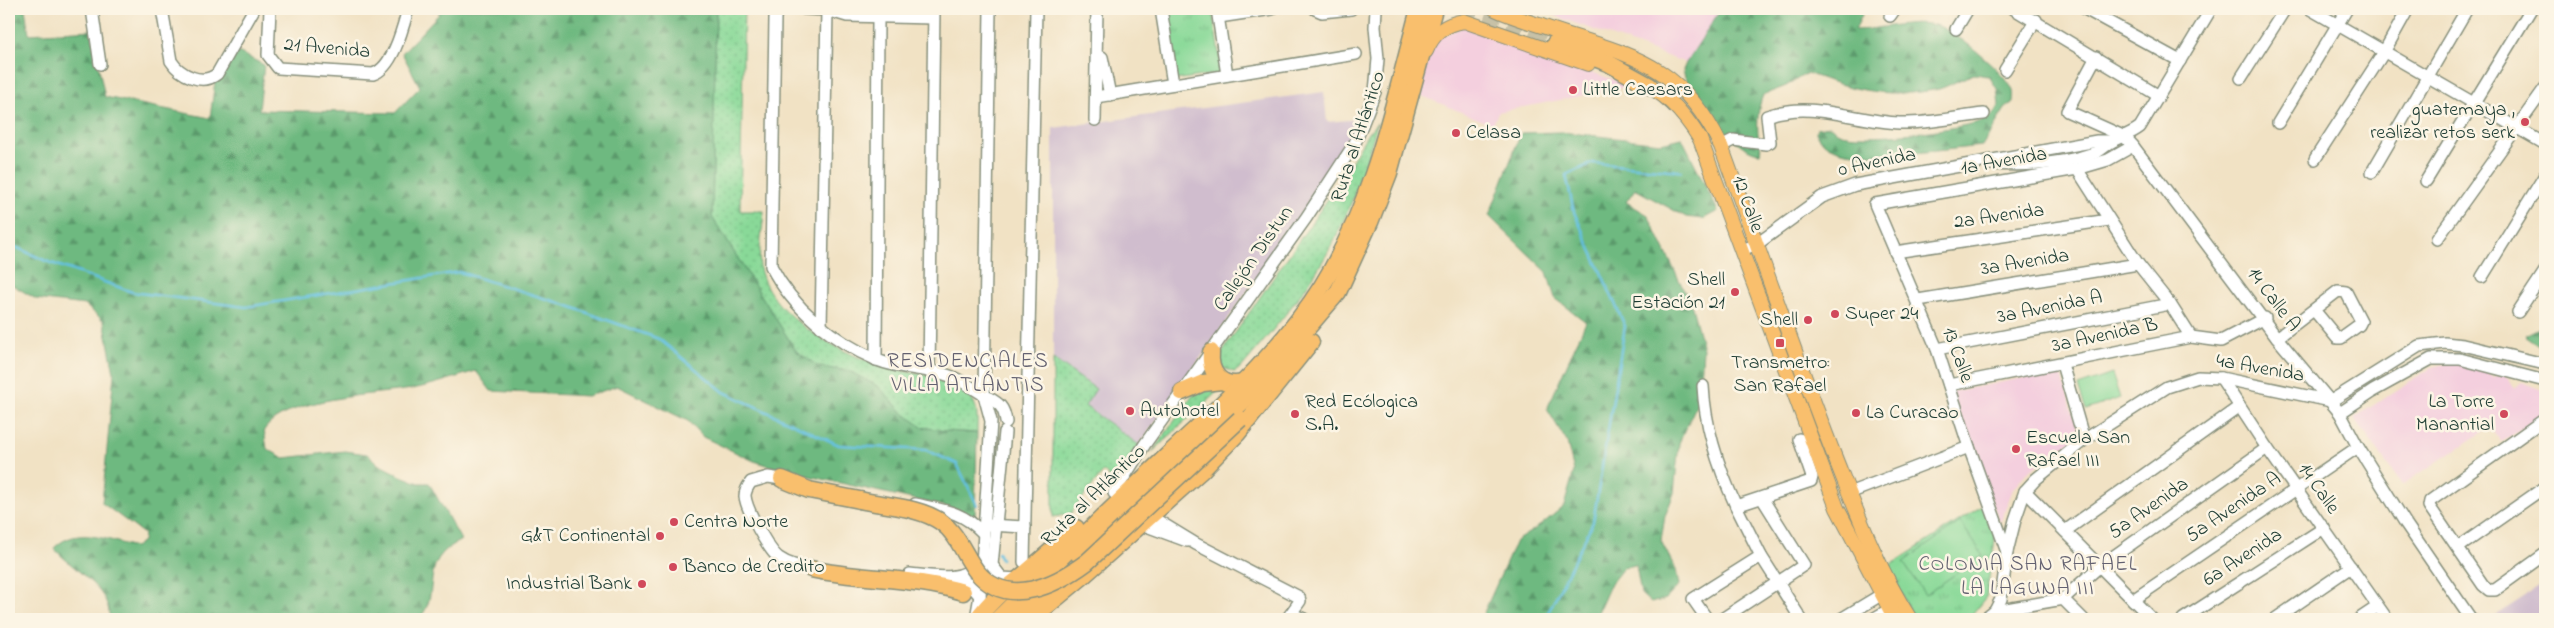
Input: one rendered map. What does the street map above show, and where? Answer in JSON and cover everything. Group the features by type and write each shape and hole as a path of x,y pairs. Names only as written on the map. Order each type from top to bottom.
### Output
{"highway":[{"name":"Ruta al Atlántico","path":"998,619 1243,383 1277,346 1322,285 1345,242 1375,168 1419,9"},
{"name":"Ruta al Atlántico","path":"1016,619 1074,560 1253,392 1338,292 1370,222 1389,173 1434,9"},
{"path":"1555,43 1608,64 1650,86"},
{"path":"1031,619 1202,470 1260,406 1317,334 1338,292"},
{"path":"1211,352 1212,370 1222,381"},
{"path":"1182,392 1203,382 1222,381 1236,385 1243,383"},
{"path":"976,619 989,603 1198,418 1220,406"},
{"path":"782,479 809,490 931,516 947,528 977,572 987,581 1013,591 1038,589 1068,576 1087,562 1240,418 1260,406"},
{"path":"811,569 848,576 940,586 963,592"}],"main road":[{"name":"12 Calle","path":"1495,9 1637,59 1666,74 1681,87 1701,110 1721,146 1804,380 1894,611 1910,619"},
{"name":"12 Calle","path":"1412,91 1428,46 1435,35 1450,24 1464,21 1650,86 1668,100 1691,124 1709,158 1837,508 1886,591"},
{"path":"1666,74 1663,83 1684,108 1691,124"}],"street":[{"path":"92,9 100,64"},
{"path":"162,9 168,52 176,68 194,78 208,79 217,74 224,65 254,9"},
{"name":"21 Avenida","path":"270,9 268,55 273,64 278,68 378,72 387,64 399,38 408,9"},
{"path":"782,9 777,10 775,18 771,266 779,281 794,301 820,327 846,344 876,360 893,366 944,374 964,382 999,403 1004,409 1006,424 992,565 1002,578 1018,579"},
{"path":"805,9 827,10 847,16 878,17 934,13 929,372"},
{"path":"976,619 980,596 991,421 984,395 990,9"},
{"path":"1024,562 1036,9"},
{"path":"1095,120 1097,9"},
{"path":"1161,9 1173,84"},
{"path":"1227,75 1218,13 1272,9"},
{"path":"1315,9 1322,12 1351,9"},
{"name":"Callejón Distun","path":"1369,9 1375,27"},
{"name":"Callejón Distun","path":"1114,493 1182,392 1306,218 1355,143 1376,92 1378,59 1375,27 1376,9"},
{"path":"1956,29 1968,9"},
{"path":"2014,9 2036,20 2159,96"},
{"path":"2085,9 2180,61"},
{"path":"2096,57 2067,110 2129,141 2140,127 2211,9"},
{"path":"2241,78 2285,9"},
{"path":"2310,9 2545,144"},
{"path":"2278,123 2347,9"},
{"path":"2315,159 2384,52 2408,9"},
{"path":"2372,172 2429,78 2467,9"},
{"path":"2426,180 2531,9"},
{"path":"820,327 827,10"},
{"path":"876,360 878,17"},
{"path":"2005,70 2036,20"},
{"path":"1097,36 1110,95"},
{"path":"1096,97 1356,54"},
{"path":"2437,239 2545,88"},
{"path":"1721,146 1733,140 1766,144 1770,142 1767,116 1792,110 1835,112 1858,119 1901,123 1984,114"},
{"name":"0 Avenida","path":"1742,250 1757,244 1832,192 1855,185 1976,163 2009,165 2052,161 2098,151 2112,141 2129,141"},
{"name":"1a Avenida","path":"1877,203 2077,169 2108,160 2129,141"},
{"name":"14 Calle A","path":"2129,141 2264,318 2277,338 2340,413 2358,447 2406,524 2471,619"},
{"path":"2077,169 2138,264 2170,304 2191,337"},
{"path":"2482,277 2545,175"},
{"name":"13 Calle","path":"1877,203 1875,206 1918,300 1937,349 1969,447 2007,552"},
{"name":"2a Avenida","path":"1895,252 2109,220"},
{"name":"3a Avenida","path":"1918,300 2138,264"},
{"path":"2518,312 2545,271"},
{"name":"3a Avenida A","path":"1937,349 2170,304"},
{"path":"2277,338 2314,310"},
{"name":"3a Avenida B","path":"1949,385 2191,337 2221,341 2264,318"},
{"path":"2331,401 2419,346 2445,343 2463,345 2545,364"},
{"path":"2340,413 2372,391 2431,358 2460,359 2545,381"},
{"path":"2062,364 2084,440"},
{"name":"4a Avenida","path":"1995,611 2001,599 2007,552 2014,520 2025,491 2036,479 2084,440 2167,386 2198,377 2222,378 2331,401"},
{"name":"14 Calle","path":"2222,378 2239,407 2295,489 2387,619"},
{"path":"1703,386 1708,423 1725,482 1761,556 1801,619"},
{"path":"2065,531 2239,407"},
{"path":"991,421 998,416 1006,424"},
{"path":"2545,419 2430,501 2429,506 2483,585 2489,590 2495,590 2545,554"},
{"path":"1736,506 1812,479 1799,439"},
{"path":"1849,493 1969,447"},
{"name":"5a Avenida A","path":"2133,600 2358,447"},
{"name":"5a Avenida","path":"2064,599 2100,566 2267,448"},
{"path":"981,560 978,565 965,574 948,576 811,569 794,565 777,557 770,549 748,507 745,497 746,488 751,482 768,477 821,484 954,512 983,529 996,526 1025,527"},
{"path":"2459,548 2545,487"},
{"path":"2025,491 2152,619"},
{"path":"1722,619 1803,567 1804,562 1762,498"},
{"path":"1146,520 1175,538 1196,544 1300,597 1300,601 1290,616 1304,619"},
{"name":"6a Avenida","path":"2183,619 2324,528"},
{"path":"1707,619 1694,599 1761,556"},
{"path":"2275,619 2351,567"},
{"path":"948,576 971,585 980,596"},
{"path":"1842,619 1886,591"},
{"path":"1985,619 1995,611 2064,599 2083,619"},
{"path":"2360,619 2377,607"},
{"path":"1873,619 1894,611"}],"shaded area":[{"path":"1536,9 1721,9 1686,63"},
{"path":"1464,26 1631,86 1498,112 1493,125 1417,94 1427,61 1438,38"},
{"path":"1324,92 1327,122 1359,119 1341,154 1313,198 1139,445 1085,406 1096,389 1053,359 1053,128"},
{"path":"2450,363 2467,364 2494,377 2504,373 2514,388 2523,382 2545,391 2545,415 2501,442 2490,427 2402,485 2354,418 2432,367"},
{"name":"Escuela San Rafael III","path":"2060,371 2080,435 2026,473 2013,489 2000,523 1951,392"},
{"path":"2545,583 2545,619 2498,619 2495,616"}],"green space":[{"path":"9,9 25,9 29,34 91,30 105,97 210,118 215,81 238,52 264,65 259,110 395,113 420,87 402,53 439,14 439,9 716,9 712,217 796,351 819,367 849,371 879,387 902,412 922,427 977,433 975,518 957,509 791,472 754,461 703,437 688,421 617,386 588,396 491,391 476,371 412,389 332,399 311,404 275,419 264,430 267,449 284,458 345,451 367,454 378,464 401,476 419,483 429,483 461,540 446,550 437,561 428,604 418,619 394,619 393,615 387,619 110,619 107,604 98,589 54,548 72,537 82,536 103,538 135,547 143,541 144,534 102,503 114,373 104,321 85,305 36,299 9,283"},
{"path":"716,9 744,9 740,211 764,211 760,268 766,286 778,303 793,318 812,332 852,355 890,368 942,379 960,388 974,402 977,412 977,433 922,427 902,412 879,387 849,371 819,367 796,351 712,217"},
{"path":"846,9 933,9 933,12"},
{"path":"1165,9 1212,9 1222,73 1175,80"},
{"path":"1721,9 1865,9 1855,30 1915,23 1935,25 1954,34 1990,63 2009,83 2013,92 2013,102 2005,109 1982,146 1900,154 1855,153 1837,150 1824,143 1816,133 1817,128 1830,126 1839,133 1867,136 1953,128 1982,121 1996,111 1999,106 1997,89 1989,76 1976,74 1939,89 1921,92 1888,93 1856,88 1807,73 1786,86 1763,95 1758,120 1760,153 1750,150 1739,144 1728,134 1707,110 1685,77 1683,70"},
{"path":"1377,123 1350,207 1320,266 1292,306 1241,368 1234,372 1220,367 1222,352 1339,183 1368,133"},
{"path":"1561,132 1661,143 1682,138 1718,211 1703,219 1686,217 1635,189 1626,202 1648,215 1692,307 1703,349 1700,397 1679,443 1674,493 1665,516 1661,541 1676,570 1679,585 1666,599 1651,603 1641,594 1636,565 1624,567 1611,583 1595,619 1481,619 1516,541 1541,525 1564,506 1574,471 1567,442 1547,409 1586,322 1555,298 1547,272 1489,216 1521,133"},
{"path":"2545,325 2545,349 2525,335"},
{"path":"1053,359 1096,389 1085,406 1139,445 1112,481 1104,471 1070,514 1053,517"},
{"path":"2112,374 2120,398 2086,410 2078,386"},
{"path":"1199,387 1219,390 1152,452"},
{"path":"1985,504 1996,533 1986,597 1968,619 1916,619 1908,608 1889,566"},
{"path":"1960,522 1983,555 1925,595 1903,562"}],"waterway":[{"path":"1545,619 1593,522 1625,326 1574,212 1566,175 1593,163 1681,171"},
{"path":"9,244 46,261 132,292 246,307 459,272 566,305 659,339 724,392 839,445 926,450 957,464 977,505"},
{"path":"998,553 1001,559"}],"tunnel":[{"path":"1462,9 1555,43"}],"place":[{"name":"Little Caesars","path":"1573,90"},
{"name":"guatemaya , realizar retos serk","path":"2525,122"},
{"name":"Celasa","path":"1456,133"},
{"name":"Shell Estación 21","path":"1735,292"},
{"name":"Super 24","path":"1835,314"},
{"name":"Shell","path":"1808,320"},
{"name":"Transmetro: San Rafael","path":"1780,343"},
{"name":"Autohotel","path":"1130,411"},
{"name":"La Curacao","path":"1856,413"},
{"name":"Red Ecólogica S.A.","path":"1295,414"},
{"name":"La Torre Manantial","path":"2504,414"},
{"name":"Escuela San Rafael III","path":"2016,449"},
{"name":"Centra Norte","path":"674,522"},
{"name":"G&T Continental","path":"660,536"},
{"name":"Banco de Credito","path":"673,567"},
{"name":"Industrial Bank","path":"642,584"}],"district":[{"name":"RESIDENCIALES VILLA ATLÁNTIS","path":"968,374"},
{"name":"COLONIA SAN RAFAEL LA LAGUNA III","path":"2028,577"}]}
